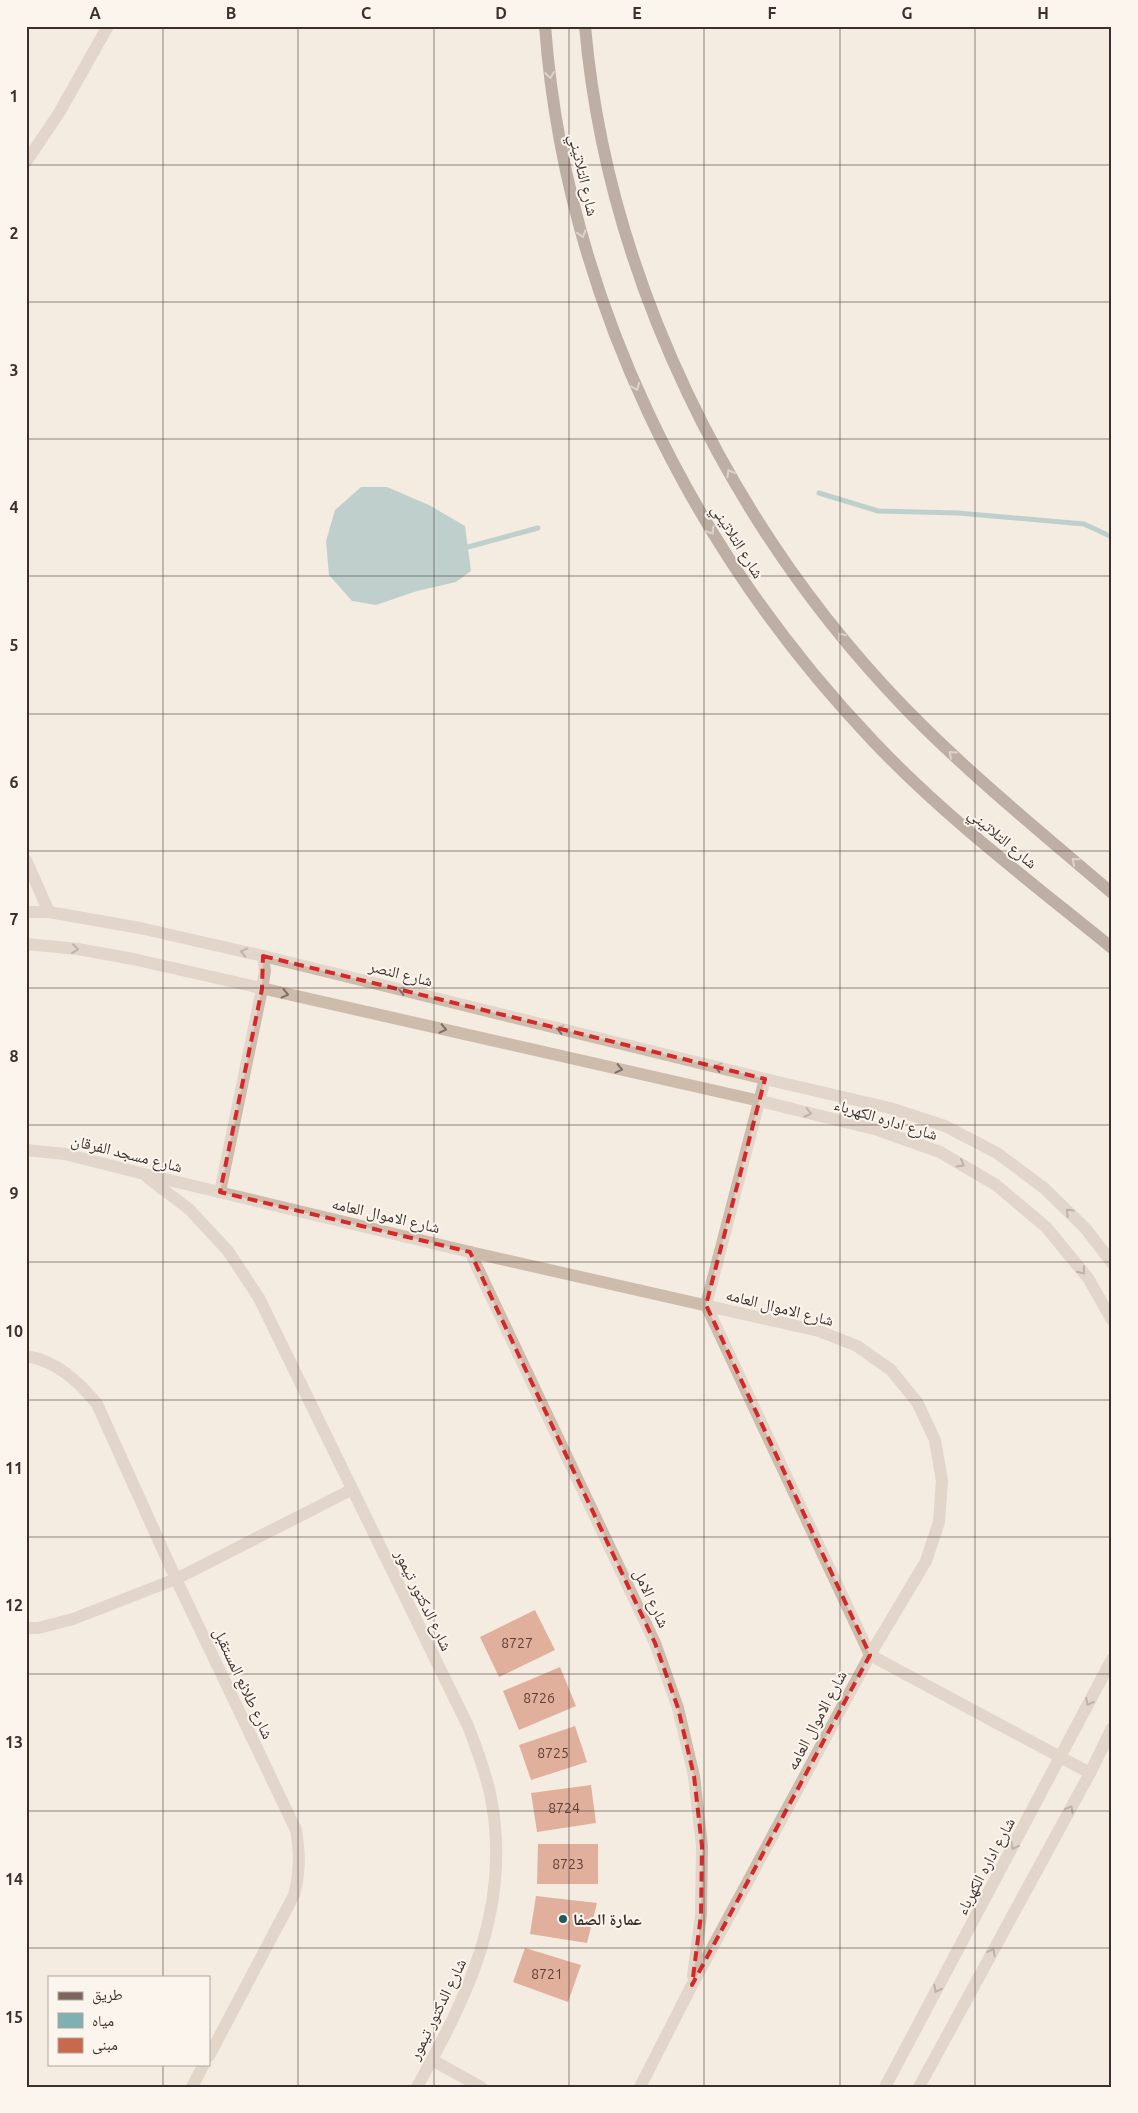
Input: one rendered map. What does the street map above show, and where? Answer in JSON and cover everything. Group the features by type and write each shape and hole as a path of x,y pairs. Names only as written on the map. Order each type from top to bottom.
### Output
{"main road":[{"name":"شارع التلاتيني","path":"545,26 554,107 563,163 595,280 616,337 650,416 694,501 725,553 759,604 795,652 875,744 963,826 1112,948"},
{"name":"شارع التلاتيني","path":"585,26 595,104 606,158 637,268 680,375 732,478 794,574 828,621 878,679 945,748 1112,893"}],"street":[{"path":"26,162 59,113 108,26"},
{"path":"26,860 49,912"},
{"name":"شارع النصر","path":"26,912 49,912 140,928 263,956 765,1079"},
{"path":"26,944 78,949 262,988 760,1101"},
{"path":"220,1192 262,988 265,971 263,956"},
{"path":"765,1079 706,1305 870,1655 1090,1773"},
{"name":"شارع اداره الكهرباء","path":"765,1079 890,1108 945,1126 997,1153 1044,1188 1086,1229 1112,1263"},
{"name":"شارع اداره الكهرباء","path":"760,1101 887,1133 940,1152 996,1185 1046,1227 1088,1278 1112,1320"},
{"name":"شارع مسجد الفرقان","path":"26,1150 65,1154 220,1192"},
{"name":"شارع الدكتور تيمور","path":"144,1174 189,1209 228,1250 259,1298 351,1490 468,1726 482,1762 491,1799 496,1837 496,1876 491,1914 482,1952 468,1987 417,2087"},
{"name":"شارع الاموال العامه","path":"220,1192 470,1252 819,1330 857,1346 891,1370 917,1402 934,1440 942,1481 939,1522 926,1561 870,1655 692,1985 640,2087"},
{"name":"شارع الامل","path":"470,1252 655,1643 678,1708 694,1776 702,1846 701,1916 692,1985"},
{"name":"شارع طلائع المستقبل","path":"26,1356 36,1357 60,1368 80,1384 96,1404 176,1578 296,1830 300,1852 300,1874 294,1895 210,2054"},
{"path":"26,1628 73,1619 176,1578 351,1490"},
{"name":"شارع اداره الكهرباء","path":"886,2087 1112,1659"},
{"path":"918,2087 1090,1773 1112,1728"},
{"path":"432,2060 481,2087"},
{"path":"192,2087 203,2066"}],"highlighted area":[{"path":"263,956 765,1079 706,1305 870,1655 692,1985 701,1915 702,1846 694,1776 678,1708 655,1643 470,1252 220,1192 262,989"}],"water":[{"path":"361,487 387,487 429,505 465,526 471,571 456,582 417,591 376,605 352,601 329,575 326,541 335,510"}],"building":[{"path":"535,1610 555,1650 499,1677 480,1637"},
{"path":"560,1667 576,1706 519,1730 503,1691"},
{"path":"575,1726 587,1762 531,1780 519,1745"},
{"path":"591,1785 596,1823 537,1832 531,1793"},
{"path":"538,1844 598,1844 598,1884 537,1884"},
{"name":"عمارة الصفا","path":"536,1896 597,1903 587,1943 530,1934"},
{"path":"525,1948 581,1965 568,2002 513,1982"}],"waterway":[{"path":"819,493 878,511 958,513 1084,524 1112,537"},
{"path":"468,547 538,528"}],"place":[{"name":"عمارة الصفا","path":"563,1919"}]}
